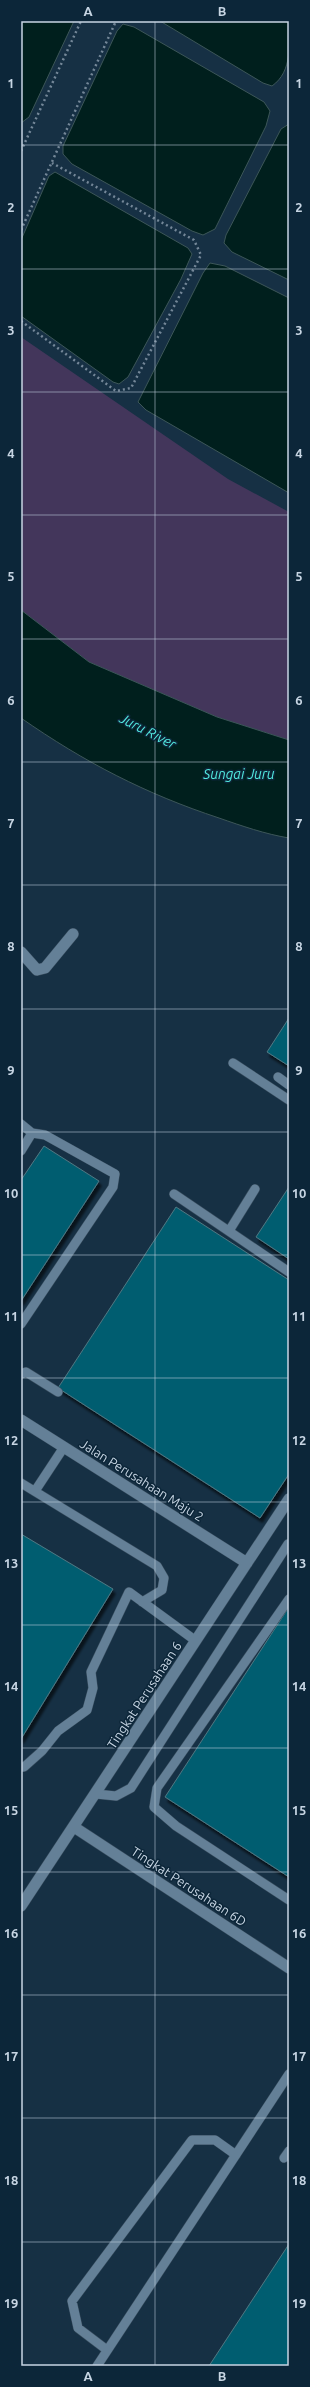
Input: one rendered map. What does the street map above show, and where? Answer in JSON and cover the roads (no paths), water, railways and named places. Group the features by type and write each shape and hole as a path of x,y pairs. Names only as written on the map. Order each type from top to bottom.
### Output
{"street":[{"path":"21,952 37,970 46,968 73,934"},
{"name":"Jalan Perusahaan Maju 2","path":"21,1420 247,1563"},
{"name":"Tingkat Perusahaan 6","path":"21,1906 289,1499"},
{"name":"Tingkat Perusahaan 6D","path":"74,1827 289,1968"}],"lane":[{"path":"233,1063 289,1100"},
{"path":"278,1078 289,1085"},
{"path":"21,1124 32,1133 45,1134 115,1174 113,1187 21,1324"},
{"path":"21,1151 32,1133"},
{"path":"229,1231 255,1189"},
{"path":"174,1194 289,1272"},
{"path":"21,1374 26,1372 58,1392"},
{"path":"35,1491 64,1447"},
{"path":"21,1483 157,1566 164,1578 162,1590 142,1602"},
{"path":"96,1794 116,1796 131,1788 288,1544"},
{"path":"21,1767 24,1767 42,1751 58,1730 86,1710 93,1688 91,1672 129,1592 196,1641"},
{"path":"289,1599 157,1788 154,1807 176,1826 289,1900"},
{"path":"97,2366 289,2074"},
{"path":"107,2350 78,2328 72,2301 192,2140 215,2140 236,2155"}],"water":[{"path":"21,21 74,21 29,117 21,123"},
{"path":"160,21 289,21 289,48 287,65 284,73 272,86 263,83"},
{"path":"123,24 134,27 264,102 270,111 266,126 215,229 203,235 192,231 72,164 63,154 63,146 117,31"},
{"path":"289,124 289,280 232,252 224,243 226,235 281,129"},
{"path":"55,172 188,248 192,254 181,279 128,377 119,384 113,382 21,316 21,240 49,176"},
{"path":"210,263 225,266 289,298 289,493 146,410 138,402 203,273"},
{"name":"Sungai Juru","path":"21,610 89,662 217,717 289,740 289,838 262,832 192,809 116,776 68,749 21,718"}],"water label":[{"name":"Juru River","path":"148,731"}]}
